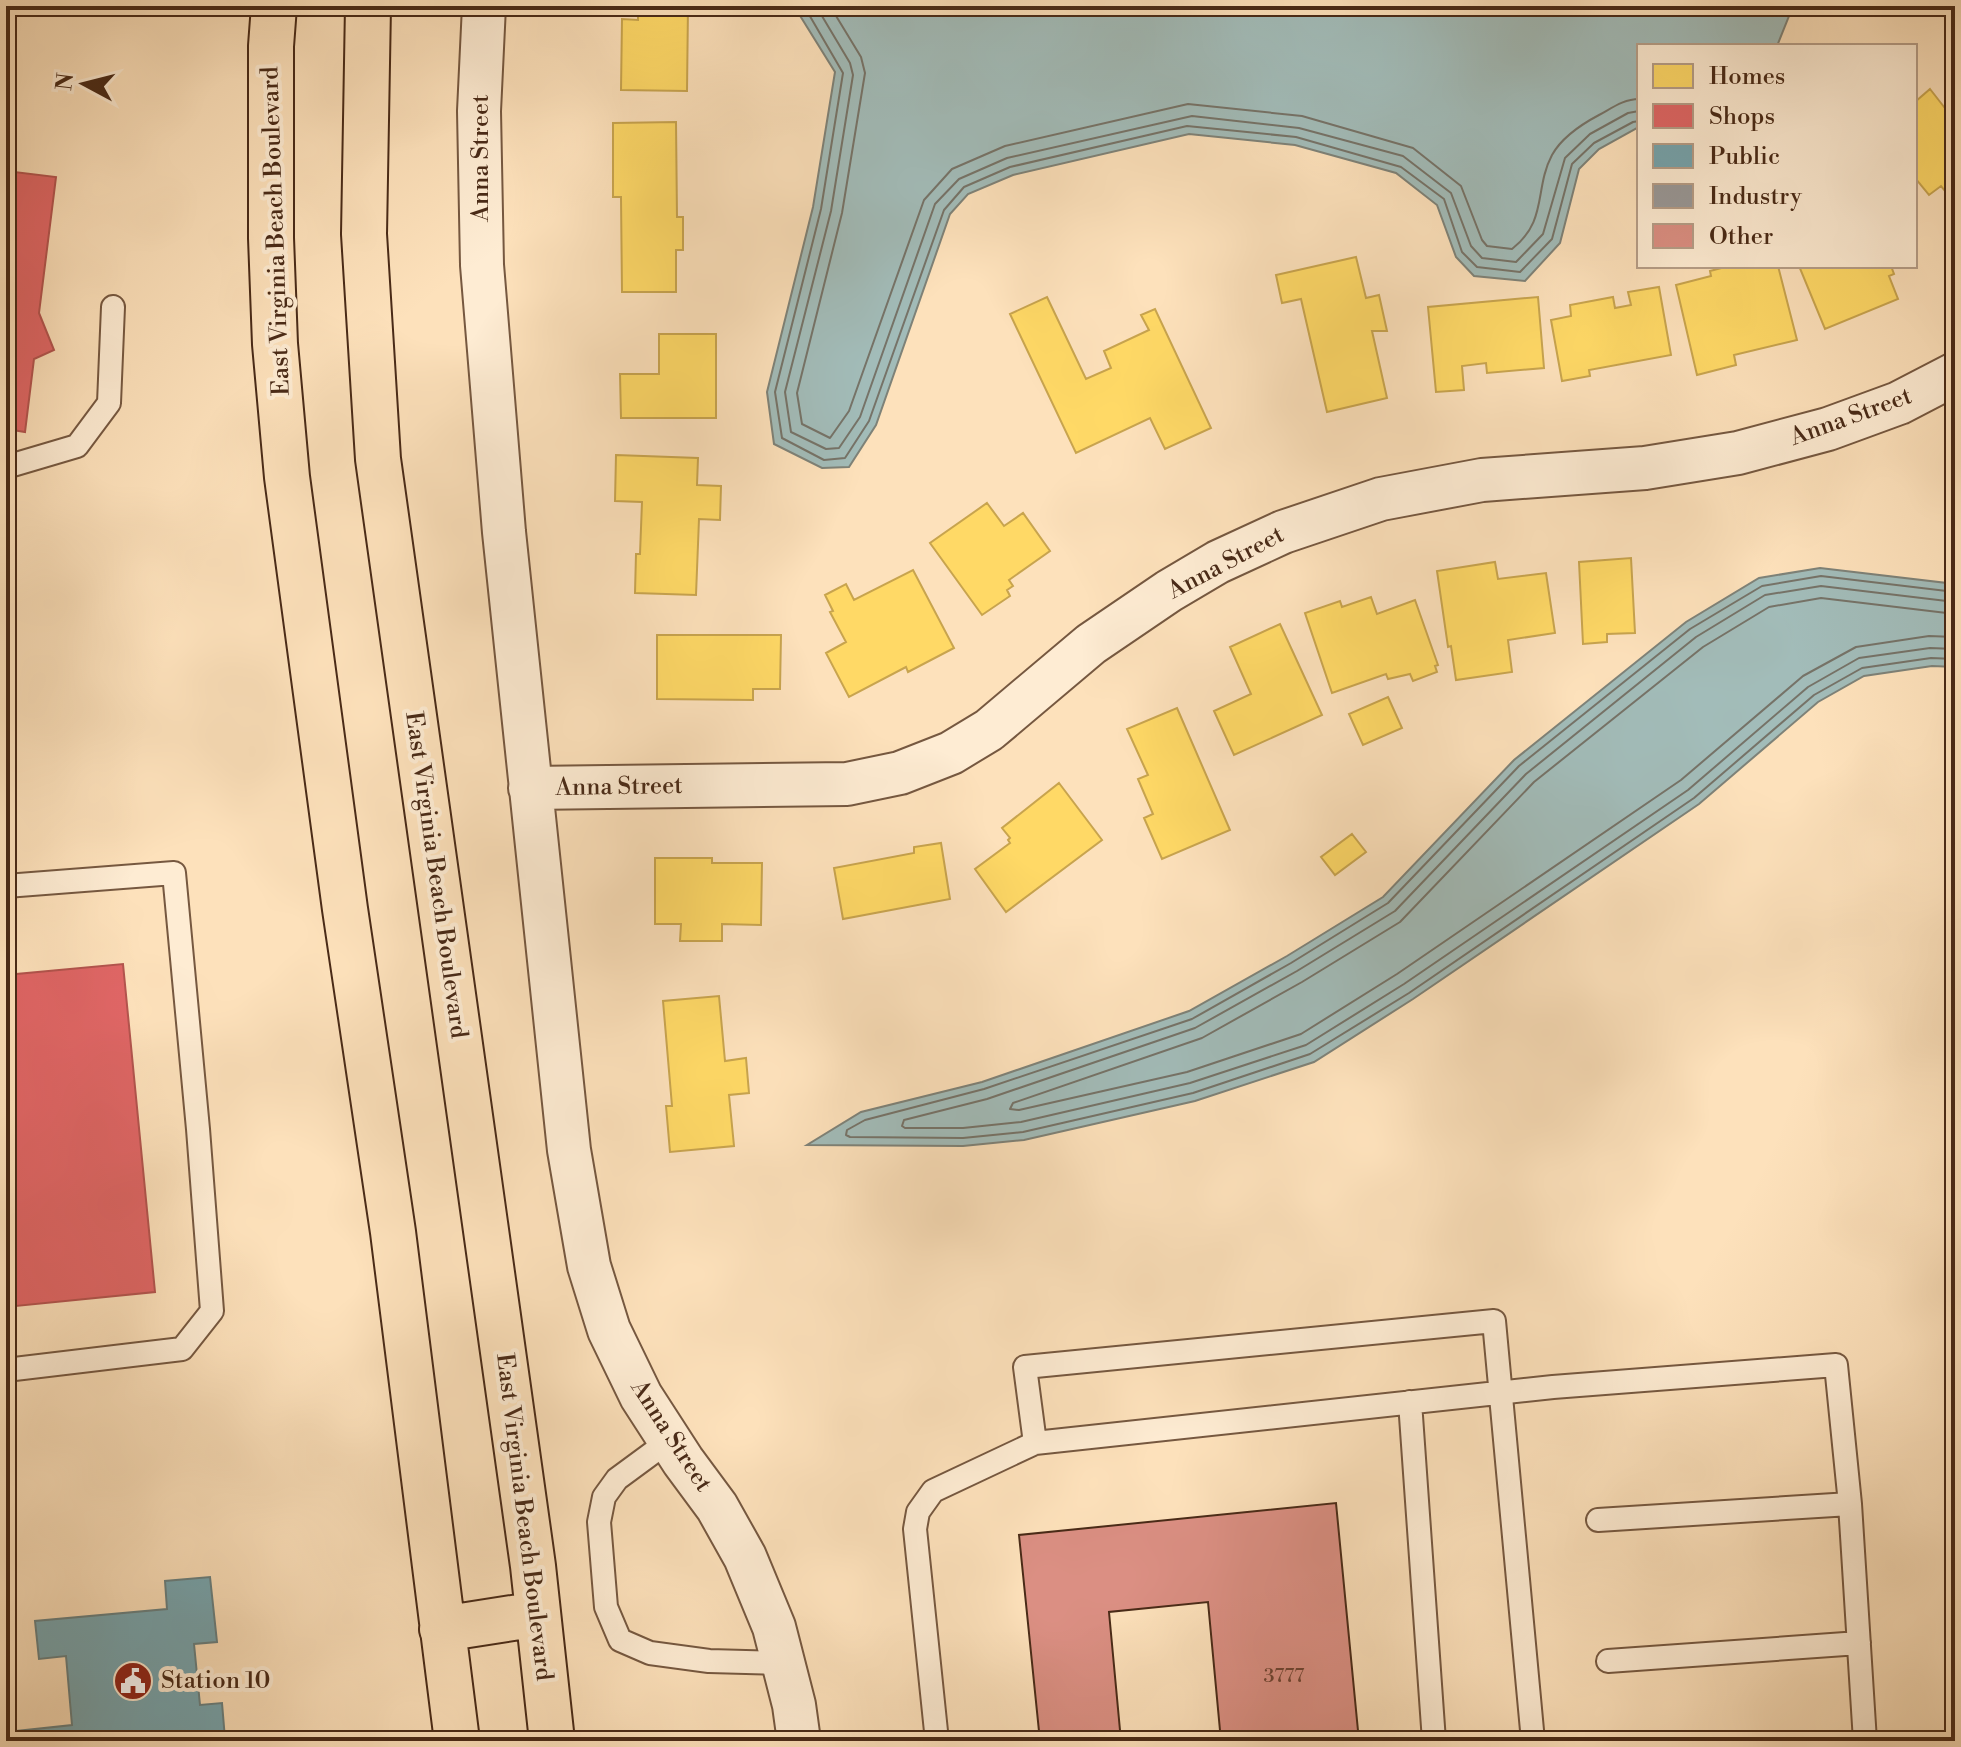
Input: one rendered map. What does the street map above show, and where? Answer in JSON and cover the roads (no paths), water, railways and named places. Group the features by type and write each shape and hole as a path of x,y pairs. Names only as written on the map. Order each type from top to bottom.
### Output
{"main road":[{"name":"East Virginia Beach Boulevard","path":"274,6 271,46 271,254 275,344 287,477 345,909 393,1232 457,1741"},
{"name":"East Virginia Beach Boulevard","path":"368,6 364,234 378,459 471,1112 552,1741"},
{"path":"442,1629 538,1614"}],"street":[{"name":"Anna Street","path":"484,6 479,111 482,265 504,532 569,1150 589,1266 609,1330 641,1396 717,1507 745,1557 774,1627 794,1705 799,1741"},
{"name":"Anna Street","path":"530,788 847,784 900,773 951,753 989,730 1091,644 1169,591 1218,562 1283,532 1381,499 1482,480 1645,468 1738,453 1828,429 1899,403 1955,374"}],"lane":[{"path":"6,467 77,446 109,403 113,307"},
{"path":"6,886 174,873 212,1311 182,1349 6,1370"},
{"path":"1035,1443 1025,1367 1494,1321 1533,1741"},
{"path":"937,1741 915,1529 918,1512 933,1491 1035,1443 1410,1402 1836,1365 1850,1504 1865,1741"},
{"path":"1410,1402 1434,1741"},
{"path":"670,1440 617,1479 604,1497 599,1522 606,1607 620,1640 650,1653 709,1661 783,1663"},
{"path":"1598,1520 1850,1504"},
{"path":"1608,1661 1859,1643"}],"water":[{"path":"794,6 1793,6 1778,44 1637,44 1637,128 1599,149 1579,169 1560,243 1525,281 1474,276 1456,257 1437,205 1396,173 1295,145 1189,134 1013,175 968,194 950,214 876,425 849,467 822,468 774,444 767,392 813,207 835,72"},
{"path":"1820,568 1955,584 1955,667 1932,666 1864,676 1818,702 1699,804 1413,999 1314,1062 1195,1101 1024,1140 963,1146 807,1145 861,1112 982,1082 1189,1011 1287,956 1383,897 1514,760 1686,622 1759,578"}],"place":[{"name":"Station 10","path":"133,1681"}]}
